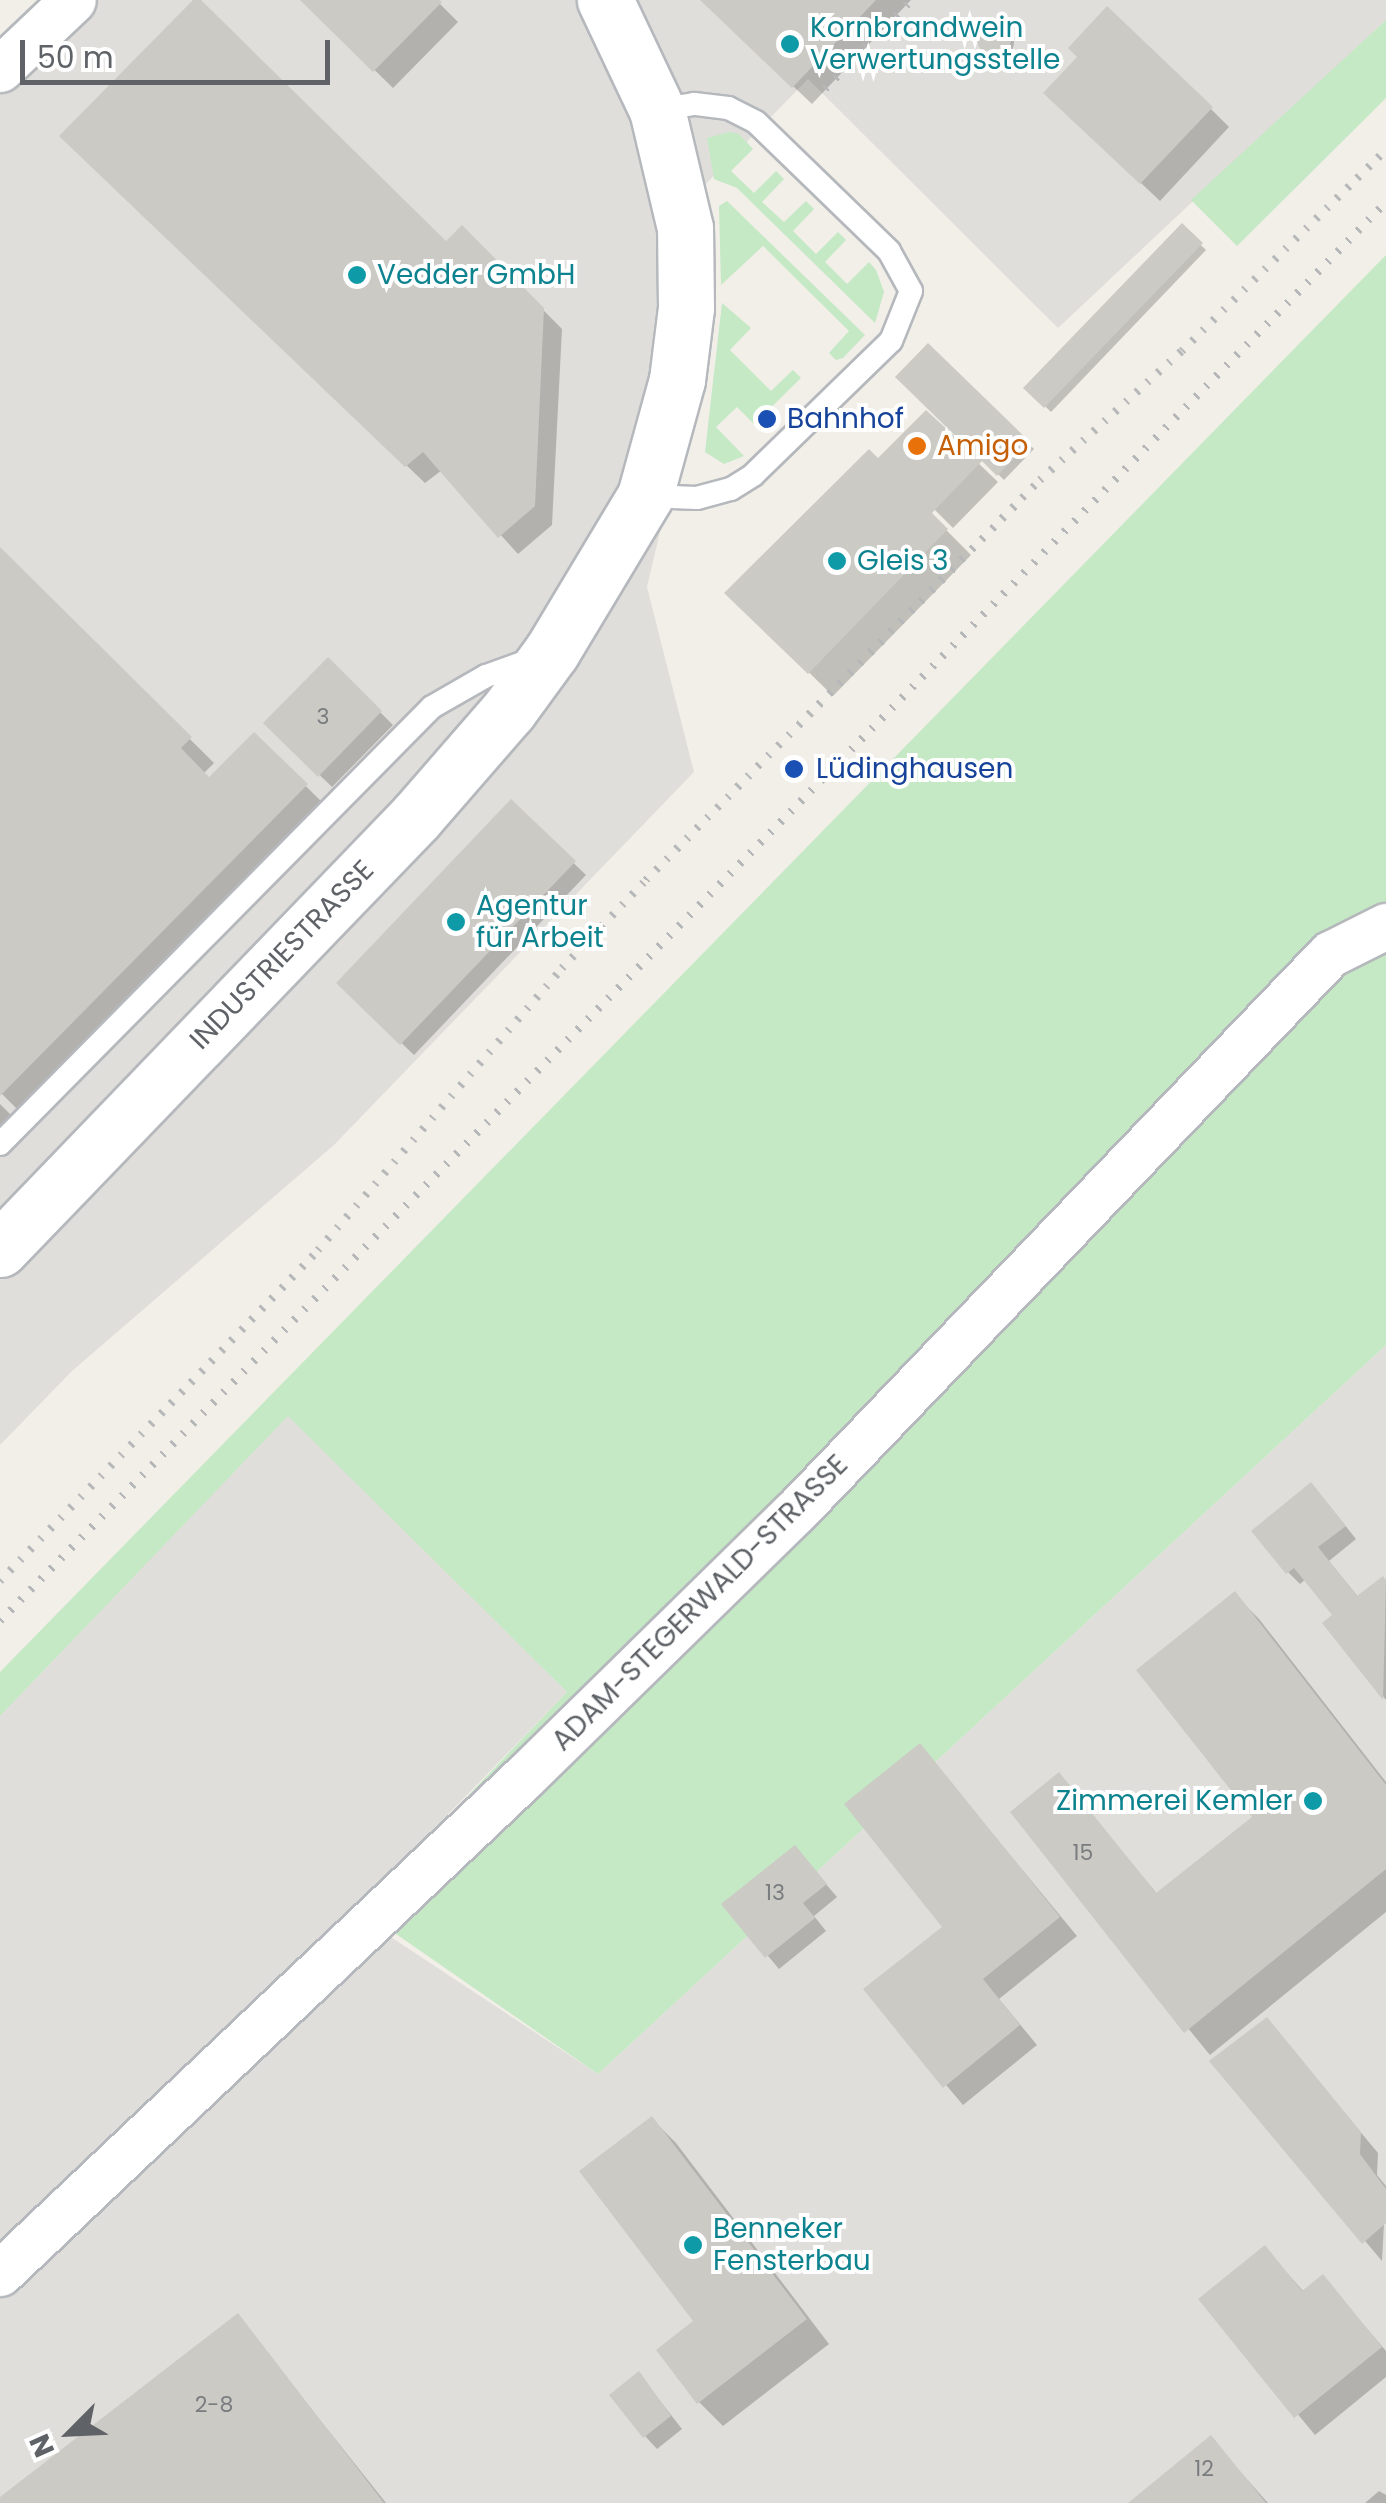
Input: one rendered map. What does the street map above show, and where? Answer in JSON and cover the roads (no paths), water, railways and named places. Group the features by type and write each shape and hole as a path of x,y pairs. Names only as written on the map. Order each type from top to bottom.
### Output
{"street":[{"path":"0,69 73,0"},
{"name":"INDUSTRIESTRASSE","path":"0,1249 416,817 508,710 552,652 645,496 678,380 686,308 685,228 657,110 605,0"},
{"name":"ADAM-STEGERWALD-STRASSE","path":"0,2273 524,1777 796,1511 1330,954 1386,926"}],"lane":[{"path":"645,496 697,498 731,489 753,475 891,341 911,291 888,251 756,122 728,108 694,104 657,110"},
{"path":"0,1144 432,707 486,676 552,652"}],"railway":[{"path":"825,89 912,0"},
{"path":"0,1581 318,1250 562,968 646,880 1040,480 1182,351 1386,150"},
{"path":"0,1621 1386,202"}],"place":[{"name":"Kornbrandwein Verwertungsstelle","path":"790,44"},
{"name":"Vedder GmbH","path":"357,275"},
{"name":"Bahnhof","path":"767,419"},
{"name":"Amigo","path":"917,446"},
{"name":"Gleis 3","path":"837,561"},
{"name":"Lüdinghausen","path":"794,769"},
{"name":"Agentur für Arbeit","path":"456,922"},
{"name":"Zimmerei Kemler","path":"1313,1801"},
{"name":"Benneker Fensterbau","path":"693,2245"}]}
